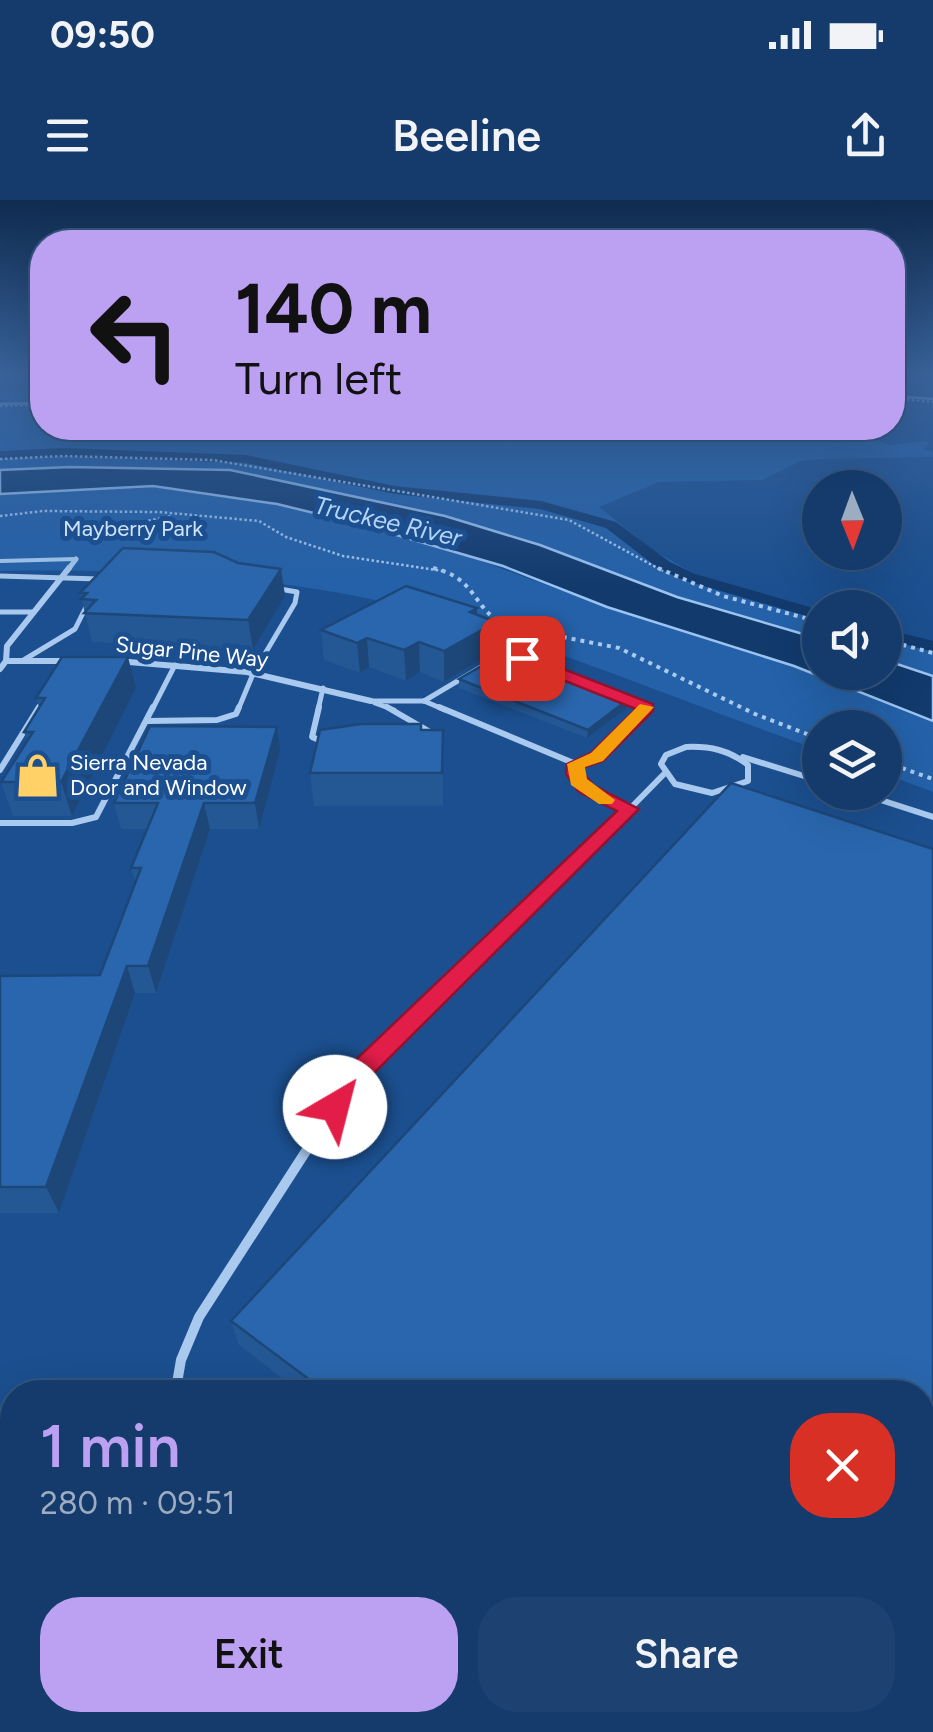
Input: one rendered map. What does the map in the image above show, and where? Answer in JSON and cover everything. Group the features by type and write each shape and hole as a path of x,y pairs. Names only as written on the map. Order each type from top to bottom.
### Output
{"street":[{"path":"0,670 6,661 7,646 76,559"},
{"name":"Sugar Pine Way","path":"6,661 81,661"},
{"name":"Sugar Pine Way","path":"109,661 252,674 371,702"}],"lane":[{"path":"0,561 76,559"},
{"path":"0,576 101,579 75,629 22,661"},
{"path":"147,721 228,718 240,708 252,674 295,602 297,592 271,588"},
{"path":"0,612 34,612"},
{"path":"371,702 424,701 576,764 597,757 647,708 503,654 424,701"},
{"path":"58,676 67,661"},
{"path":"0,823 72,823 96,816 175,664"},
{"path":"323,688 312,737 315,741 340,742"},
{"path":"0,770 48,692"},
{"path":"371,702 436,732 437,738 429,743"},
{"path":"733,754 750,770 748,781 737,789 698,792 676,784 664,774 662,760 676,750 699,746 733,754 802,775"},
{"path":"576,764 575,774 586,788 630,809"},
{"path":"178,1380 181,1360 199,1318 354,1077 664,774"},
{"path":"902,807 933,817"}],"path":[{"path":"0,459 63,456 214,460 569,520 707,590 802,617"},
{"path":"0,516 43,511 259,522 286,537 343,556 410,563 454,574 468,583 490,618 508,626 619,648 754,714 802,732"},
{"path":"119,527 174,515"},
{"path":"191,531 200,522"},
{"path":"158,535 191,531 204,534"},
{"path":"902,645 933,653"},
{"path":"902,768 933,780"}],"green space":[{"path":"0,443 929,443 923,449 933,452 933,457 800,461 763,480 659,482 599,507 653,550 698,576 802,606 802,634 677,597 493,530 320,492 273,477 199,469 0,470"},
{"name":"Mayberry Park","path":"120,485 168,488 277,504 456,552 607,607 802,669 802,690 855,690 933,721 933,792 902,780 902,710 802,710 802,743 518,640 395,604 209,576 0,571 0,494"},
{"path":"902,634 933,642 933,676 902,666"}],"water":[{"name":"Truckee River","path":"0,470 230,470 445,516 540,545 677,597 802,634 802,669 607,607 503,566 355,523 277,504 153,486 0,494"},
{"path":"902,666 933,676 933,721 855,690 902,690"}],"building":[{"path":"123,548 214,552 238,563 281,569 248,620 84,613 96,600 81,599 87,593 80,593"},
{"path":"406,586 477,608 470,612 496,622 444,651 419,642 404,650 367,638 357,643 321,630"},
{"path":"504,653 626,701 588,730 459,679"},
{"path":"62,657 128,657 61,782 1,782 33,732 24,732 45,698 36,698"},
{"path":"361,724 421,724 421,730 443,730 442,773 310,773 320,730"},
{"path":"150,726 277,727 255,803 204,803 148,966 127,966 46,1187 0,1187 0,976 100,975 141,868 131,868 158,803 114,803"},
{"path":"731,783 802,806 802,810 814,810 933,849 933,1380 310,1380 231,1321"}],"waterway":[{"path":"0,455 64,452 246,459 395,490 541,505 611,525 664,565 689,577 802,610"},
{"path":"902,639 933,647"}],"slow traffic":[{"path":"606,800 578,781 576,764 597,757 646,707"}],"place":[{"name":"Sierra Nevada Door and Window","path":"37,775"}],"route":[{"path":"335,1107 354,1077 550,891 630,809 586,788 575,774 576,764 597,757 647,708 522,658"}]}
